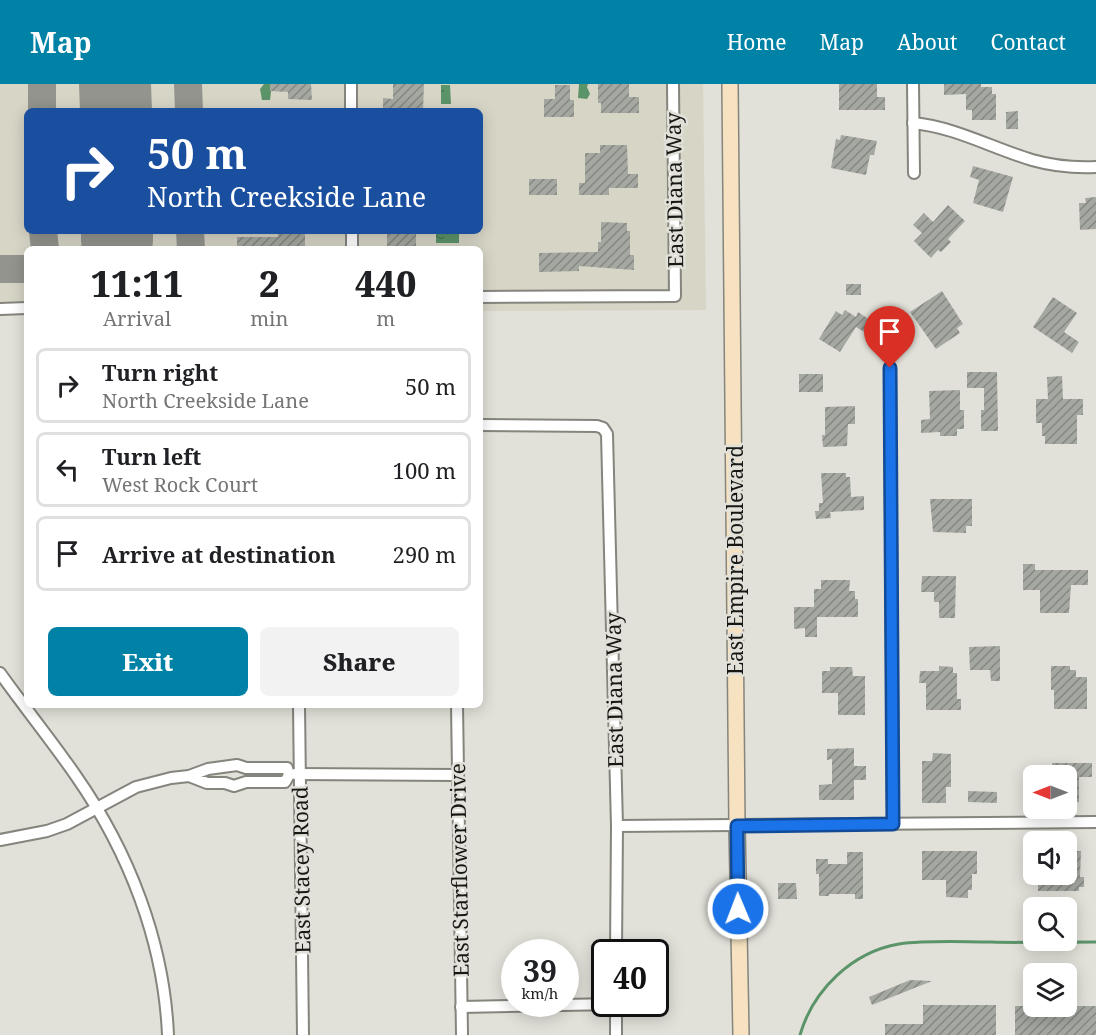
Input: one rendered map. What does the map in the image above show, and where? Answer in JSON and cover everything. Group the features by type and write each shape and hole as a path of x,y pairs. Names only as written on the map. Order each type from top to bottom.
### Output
{"street":[{"path":"351,84 351,108"},
{"name":"East Diana Way","path":"483,297 675,296 673,84"},
{"name":"East Empire Boulevard","path":"730,84 741,1035"},
{"path":"913,84 914,173"},
{"path":"913,123 936,125 1033,160 1071,168 1096,167"},
{"path":"0,309 24,308"},
{"path":"890,368 893,824"},
{"name":"East Diana Way","path":"483,425 597,426 603,428 607,434 617,826 616,939"},
{"path":"0,673 24,706"},
{"path":"26,708 96,807 119,848 136,887 160,968 168,1035"},
{"name":"East Stacey Road","path":"299,708 294,774 303,1035"},
{"name":"East Starflower Drive","path":"457,708 462,1035"},
{"path":"3,837 27,836 67,824 136,787 189,776 208,769 237,765 246,768 287,768 294,774 457,775"},
{"path":"246,768 246,783"},
{"path":"189,776 207,783 225,783 234,786 246,783 285,783 294,774"},
{"path":"617,826 1096,822"},
{"path":"461,1007 591,1004"},
{"path":"616,1017 616,1035"}],"shaded area":[{"path":"0,84 703,84 706,310 483,311 483,246 24,246 24,312 0,312"}],"water":[{"path":"264,84 272,84 270,100 262,100 260,89"},
{"path":"579,84 588,84 590,94 587,99 578,98"},
{"path":"441,85 450,85 451,104 441,104"},
{"path":"436,234 459,234 459,243 436,243"}],"building":[{"path":"270,84 311,84 312,100 288,99 288,92 270,91"},
{"path":"393,84 424,84 423,108 383,108 383,98 393,99"},
{"path":"598,84 629,84 629,97 639,97 639,113 601,113 601,103 598,103"},
{"path":"839,84 877,84 877,97 885,97 885,110 839,110"},
{"path":"944,84 981,84 981,87 992,87 992,94 996,94 996,120 972,120 972,110 966,110 966,94 944,95"},
{"path":"555,85 570,85 570,100 574,100 574,117 544,117 544,99 555,99"},
{"path":"1018,111 1018,129 1006,129 1006,112"},
{"path":"841,135 877,141 874,155 870,155 866,175 831,168 836,139 840,140"},
{"path":"600,145 627,145 628,174 638,174 638,188 609,188 609,195 579,195 579,183 585,183 585,153 600,153"},
{"path":"973,166 1013,177 1003,212 973,203 979,180 970,177"},
{"path":"529,179 557,179 557,195 529,195"},
{"path":"1096,197 1096,229 1080,230 1079,203 1086,203 1085,198"},
{"path":"948,205 965,221 948,239 951,242 941,252 938,250 931,258 914,241 922,233 913,225 924,213 933,222"},
{"path":"601,222 627,223 627,231 630,231 630,255 634,255 634,270 579,266 579,271 539,272 539,253 598,252 598,242 601,242"},
{"path":"278,234 305,234 305,246 237,246 237,237 278,237"},
{"path":"387,234 416,234 416,246 387,246"},
{"path":"846,284 861,284 861,295 846,295"},
{"path":"942,291 963,324 957,328 960,333 936,349 910,312"},
{"path":"1053,297 1077,313 1064,332 1079,342 1072,353 1033,327"},
{"path":"845,310 856,317 858,312 873,322 866,333 856,327 840,352 819,339 836,311 842,315"},
{"path":"967,372 997,372 998,431 981,431 984,388 967,388"},
{"path":"799,374 823,374 823,392 799,392"},
{"path":"1062,376 1063,399 1083,399 1083,415 1077,415 1077,444 1045,444 1045,436 1042,436 1042,423 1036,423 1036,399 1048,399 1047,377"},
{"path":"960,390 960,410 964,410 964,429 957,429 957,436 940,436 940,432 921,433 921,420 930,419 929,391"},
{"path":"855,406 855,424 848,424 847,446 823,447 825,407"},
{"path":"821,473 846,473 846,477 850,477 851,497 864,496 864,510 830,512 831,518 816,519 815,511 819,511 819,503 823,503"},
{"path":"930,499 972,499 972,526 966,526 966,533 933,532"},
{"path":"1023,564 1035,564 1035,570 1088,570 1088,585 1071,585 1069,613 1040,613 1040,590 1023,590"},
{"path":"922,576 956,576 955,618 939,618 939,602 934,602 934,592 921,592"},
{"path":"821,580 850,580 849,591 855,591 855,599 858,599 858,617 817,617 817,637 805,637 805,628 794,629 794,607 814,607 814,589 821,589"},
{"path":"1000,646 1000,681 991,681 990,670 970,670 969,647"},
{"path":"939,666 953,667 953,673 957,673 957,699 961,699 961,710 926,710 926,683 919,683 920,671 939,671"},
{"path":"1051,666 1070,666 1070,670 1076,670 1076,677 1087,677 1087,709 1054,709"},
{"path":"830,667 852,667 853,676 865,676 865,715 838,715 838,693 822,693 822,671 830,671"},
{"path":"854,748 854,766 866,766 866,780 854,780 854,800 819,800 819,785 832,784 832,759 827,760 827,749"},
{"path":"933,753 951,754 951,787 946,787 946,803 922,803 922,761 932,761"},
{"path":"1052,763 1092,763 1092,777 1079,777 1079,802 1077,802 1077,765 1052,765"},
{"path":"968,791 997,792 997,803 968,802"},
{"path":"922,851 977,851 977,874 972,874 972,890 968,890 968,898 946,897 946,880 922,880"},
{"path":"1077,851 1081,851 1080,877 1084,877 1084,887 1079,887 1079,891 1038,891 1038,885 1077,885"},
{"path":"847,852 863,852 863,899 855,899 855,894 819,896 816,859 828,859 828,864 847,864"},
{"path":"778,883 796,883 797,899 778,899"},
{"path":"910,980 932,981 872,1005 869,997"},
{"path":"923,1005 996,1005 996,1035 885,1035 885,1024 923,1024"},
{"path":"1015,1006 1023,1006 1023,1017 1077,1017 1077,1006 1096,1006 1096,1035 1015,1035"}],"waterway":[{"path":"800,1035 814,1003 837,976 850,964 882,948 899,944 933,942 1096,942"}],"taxiway":[{"path":"42,84 42,108"},
{"path":"188,84 189,108"},
{"path":"43,234 45,246"},
{"path":"190,234 191,246"},
{"path":"117,241 118,246"},
{"path":"0,269 24,269"}],"runway":[{"path":"115,84 116,108"},
{"path":"117,234 117,241"}],"route":[{"path":"738,909 737,826 893,824 890,368"}]}
